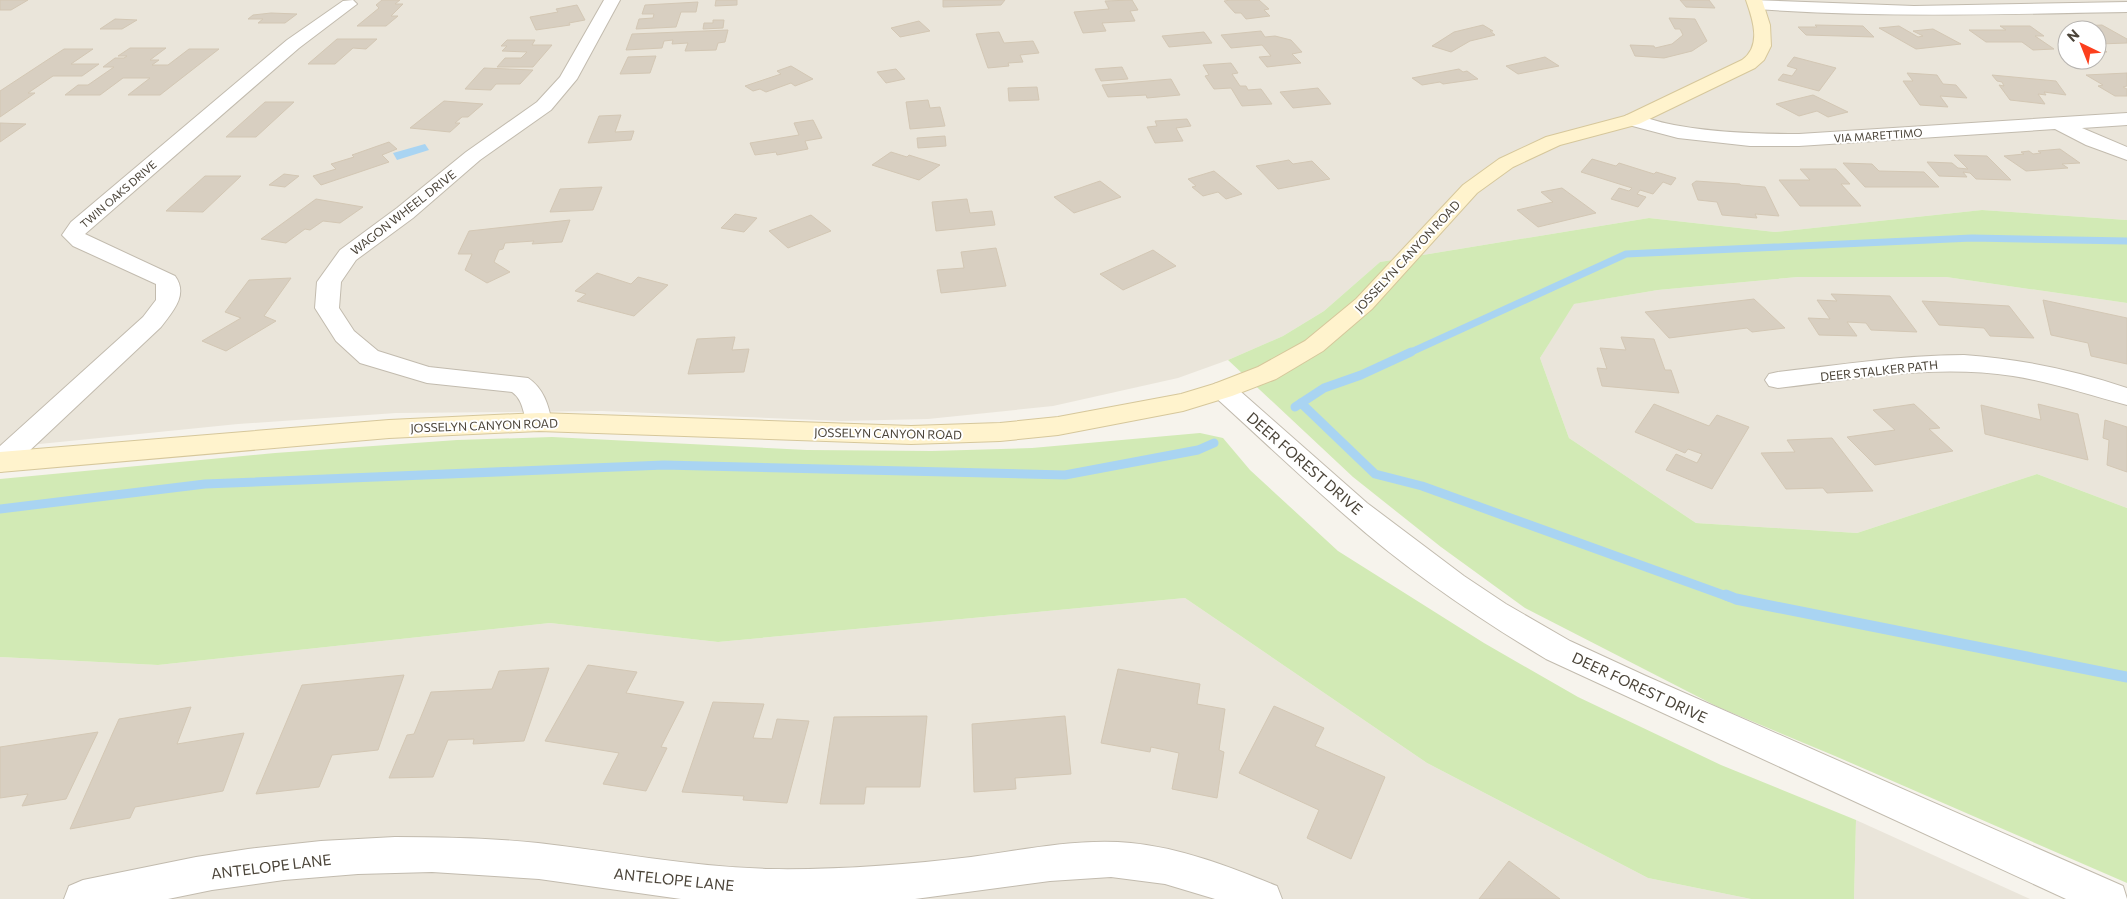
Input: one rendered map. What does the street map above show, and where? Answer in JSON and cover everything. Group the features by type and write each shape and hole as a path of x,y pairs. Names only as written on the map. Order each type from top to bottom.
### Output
{"street":[{"name":"WAGON WHEEL DRIVE","path":"539,422 534,398 529,390 519,384 427,375 369,357 345,336 328,308 330,282 348,255 405,213 472,156 544,106 568,80 612,0"},
{"path":"1969,0 1983,10"},
{"name":"JOSSELYN CANYON ROAD","path":"0,462 389,429 539,422 911,436 1000,432 1058,426 1183,402 1223,390 1267,373 1298,356 1364,304 1470,189 1506,163 1554,141 1632,120 1683,98 1753,61 1762,49 1763,41 1755,2"},
{"path":"1755,2 1822,9 1983,10 2127,7"},
{"name":"TWIN OAKS DRIVE","path":"0,462 152,322 163,310 168,300 167,281 81,241 73,235 79,227 293,44 349,4"},
{"name":"VIA MARETTIMO","path":"1632,120 1678,132 1750,140 1799,140 2127,119"},
{"path":"2057,123 2093,141 2127,154"},
{"name":"DEER STALKER PATH","path":"1778,380 1913,365 1975,364 2046,375 2127,397"},
{"name":"DEER FOREST DRIVE","path":"1223,390 1365,516 1495,614 1550,646 1634,686 2109,899"},
{"name":"ANTELOPE LANE","path":"83,899 214,872 274,863 381,856 444,856 504,858 699,884 769,887 898,883 1086,860 1130,860 1174,868 1221,882 1263,899"}],"shaded area":[{"path":"0,0 2127,0 2127,220 1982,210 1775,232 1649,218 1380,262 1324,311 1283,336 1228,360 1178,378 1053,406 928,419 841,421 602,411 396,413 238,424 0,448"},
{"path":"1798,277 1946,277 2127,303 2127,508 2037,474 1857,533 1696,523 1569,438 1540,358 1573,304 1658,290"},
{"path":"1185,598 1427,763 1648,878 1751,899 0,899 0,657 158,665 550,623 718,642"},
{"path":"1856,820 2030,899 1854,899"}],"green space":[{"path":"1982,210 2127,220 2127,303 1946,277 1798,277 1658,290 1574,304 1540,358 1569,438 1696,523 1857,533 2037,474 2127,508 2127,883 1718,707 1525,608 1441,547 1353,477 1228,360 1283,336 1324,311 1380,262 1649,218 1775,232"},
{"path":"1200,433 1223,438 1250,470 1338,551 1484,643 1578,697 1721,765 1856,820 1854,899 1751,899 1648,878 1427,763 1185,598 718,642 550,623 158,665 0,657 0,479 275,453 457,440 552,437 807,450 932,451 1032,448"}],"water":[{"path":"425,144 429,150 397,160 393,153"}],"building":[{"path":"0,0 28,0 11,10 0,10"},
{"path":"382,0 400,0 395,4 403,4 391,16 398,16 386,26 357,26 379,8 376,5"},
{"path":"716,0 737,0 737,5 715,6"},
{"path":"943,0 1005,0 1001,5 943,7"},
{"path":"1132,0 1138,10 1130,11 1135,21 1102,23 1106,31 1083,33 1074,12 1109,9 1105,1"},
{"path":"1259,0 1269,9 1264,10 1270,16 1246,19 1241,13 1235,13 1224,1"},
{"path":"1680,0 1709,0 1715,8 1686,7"},
{"path":"698,2 696,12 681,12 676,27 636,29 639,19 653,18 654,14 642,14 645,5"},
{"path":"577,5 585,20 569,23 570,25 536,30 530,17 558,12 556,9"},
{"path":"271,13 297,14 285,23 258,23 263,19 248,19 253,15"},
{"path":"1669,18 1695,19 1707,41 1692,51 1664,58 1635,56 1630,45 1654,46 1655,48 1672,44 1683,35 1680,29 1675,29"},
{"path":"115,19 137,20 122,29 100,29"},
{"path":"713,20 724,20 723,28 703,29 704,23 713,23"},
{"path":"919,21 930,31 900,37 891,28"},
{"path":"1483,25 1493,31 1490,31 1495,35 1470,41 1451,52 1432,46 1454,32"},
{"path":"1815,25 1863,26 1874,37 1806,35 1798,27 1817,27"},
{"path":"1899,26 1918,37 1923,36 1913,31 1933,29 1961,44 1916,49 1879,28"},
{"path":"2000,26 2030,26 2044,36 2035,36 2054,49 2033,50 2022,42 1986,42 1969,30 2006,30"},
{"path":"2107,28 2127,39 2127,43 2107,44"},
{"path":"728,30 725,42 718,43 716,50 685,51 688,43 672,44 673,40 664,41 662,48 626,50 632,34"},
{"path":"1261,31 1265,37 1275,36 1291,40 1302,52 1292,54 1301,63 1267,67 1259,57 1271,56 1262,45 1231,48 1221,35"},
{"path":"999,32 1004,43 1033,41 1039,53 1020,55 1023,62 1008,63 1009,66 988,68 976,34"},
{"path":"1204,32 1212,43 1169,47 1162,36"},
{"path":"337,39 377,39 366,49 353,48 335,64 308,64"},
{"path":"507,40 535,40 532,45 552,45 533,67 497,67 505,58 521,58 527,52 502,51 507,46 501,46"},
{"path":"130,48 166,48 150,60 159,60 152,65 168,65 189,49 219,49 160,95 128,95 150,78 123,78 100,95 65,95 78,85 88,85 114,67 103,67 115,58 127,56 118,56"},
{"path":"64,49 93,49 71,64 99,64 82,76 53,76 28,93 35,93 0,117 0,91"},
{"path":"656,56 650,73 620,74 628,57"},
{"path":"1545,57 1559,66 1518,74 1506,66"},
{"path":"1794,57 1836,68 1819,91 1778,80 1783,74 1792,76 1797,69 1787,66"},
{"path":"1231,63 1238,73 1232,74 1240,86 1246,86 1248,90 1261,89 1272,104 1242,106 1231,88 1214,89 1205,76 1209,75 1203,65"},
{"path":"791,66 813,79 795,86 791,83 766,92 760,89 753,91 745,86 781,74 777,71"},
{"path":"1122,67 1128,79 1101,81 1095,69"},
{"path":"484,68 533,70 520,84 496,84 491,90 465,89"},
{"path":"896,69 905,79 886,83 877,72"},
{"path":"1459,69 1463,72 1467,71 1478,79 1422,85 1412,78"},
{"path":"1907,73 1937,75 1943,84 1956,85 1967,98 1940,96 1948,107 1920,105 1903,81 1913,81"},
{"path":"2127,73 2127,86 2123,87 2127,89 2127,96 2115,96 2098,86 2103,85 2086,75"},
{"path":"1992,75 2056,81 2066,95 2044,92 2046,95 2038,94 2045,104 2010,100 1999,85 2004,86 2002,82 1997,81"},
{"path":"1171,79 1180,95 1147,98 1146,95 1108,97 1102,85"},
{"path":"1037,87 1039,100 1009,101 1008,88"},
{"path":"1318,88 1331,104 1293,108 1280,92"},
{"path":"1813,95 1848,112 1828,117 1817,111 1799,116 1776,104"},
{"path":"928,100 930,108 940,107 945,126 910,129 906,102"},
{"path":"444,101 483,104 468,117 462,117 455,123 460,123 450,132 410,128"},
{"path":"265,102 294,102 256,137 226,137"},
{"path":"621,115 615,132 634,131 631,140 588,143 599,116"},
{"path":"1187,119 1191,126 1176,128 1183,141 1155,143 1147,127 1157,126 1155,121"},
{"path":"813,120 822,138 805,141 808,149 777,155 776,152 755,155 750,143 799,135 794,123"},
{"path":"0,123 26,124 0,142"},
{"path":"945,136 946,146 918,148 917,138"},
{"path":"389,142 397,149 382,155 389,162 321,185 313,176 336,169 331,164 354,157 352,155"},
{"path":"2060,149 2080,163 2062,164 2068,168 2026,171 2004,156 2024,154 2021,152 2029,151 2033,154 2041,153 2038,151"},
{"path":"891,152 907,157 909,155 940,165 919,180 872,165"},
{"path":"1954,155 1987,156 2011,180 1976,179 1970,173 1963,172 1967,177 1939,176 1927,162 1952,163 1958,168 1968,169"},
{"path":"1592,159 1616,166 1619,163 1654,174 1656,172 1676,178 1671,185 1663,182 1653,194 1640,190 1637,194 1646,197 1638,207 1611,199 1619,188 1629,191 1632,188 1581,172"},
{"path":"1289,160 1293,164 1312,161 1330,179 1278,189 1256,166"},
{"path":"1843,163 1872,164 1879,171 1924,172 1939,187 1865,187"},
{"path":"1800,169 1836,169 1850,184 1841,184 1861,206 1800,206 1779,180 1810,180"},
{"path":"1214,171 1242,194 1226,199 1218,192 1203,196 1192,187 1196,186 1188,179"},
{"path":"284,174 299,176 285,187 269,185"},
{"path":"205,176 241,176 203,212 166,211"},
{"path":"1100,181 1121,197 1074,213 1054,197"},
{"path":"1696,181 1765,187 1779,216 1755,214 1757,218 1722,215 1717,202 1698,200 1692,184"},
{"path":"602,187 593,210 550,212 560,189"},
{"path":"1562,188 1596,213 1538,227 1517,210 1553,202 1541,192"},
{"path":"316,199 363,207 340,223 323,221 310,230 305,229 286,243 261,239"},
{"path":"967,199 970,213 992,211 995,225 936,231 932,202"},
{"path":"735,214 757,218 744,232 721,228"},
{"path":"811,215 831,231 788,248 769,231"},
{"path":"570,220 562,242 505,243 503,249 499,250 494,262 510,272 487,283 465,270 472,254 458,254 469,231"},
{"path":"996,248 1006,286 941,293 937,270 964,268 961,252"},
{"path":"1153,250 1176,266 1123,290 1100,274"},
{"path":"597,273 631,284 638,277 668,285 634,316 577,301 586,294 575,291"},
{"path":"291,278 264,316 276,321 226,351 202,341 241,318 225,312 249,280"},
{"path":"1831,294 1890,296 1917,332 1871,330 1866,323 1847,322 1857,336 1819,335 1808,318 1830,319 1817,300 1837,301"},
{"path":"1754,299 1785,328 1752,332 1747,328 1669,338 1645,312"},
{"path":"2043,300 2127,318 2127,364 2091,356 2088,343 2051,335"},
{"path":"1922,301 2009,306 2034,338 1990,336 1984,328 1939,325"},
{"path":"735,337 732,350 749,349 744,372 688,374 697,339"},
{"path":"1621,337 1654,339 1665,370 1671,370 1679,393 1602,386 1597,368 1607,369 1600,348 1626,350"},
{"path":"1654,404 1709,426 1717,415 1749,427 1712,489 1666,470 1676,454 1697,463 1702,454 1688,449 1685,453 1635,432"},
{"path":"1914,404 1940,428 1929,429 1953,451 1875,465 1847,437 1895,430 1873,410"},
{"path":"2038,404 2078,414 2088,460 1985,434 1981,405 2041,420"},
{"path":"2105,420 2127,427 2127,472 2107,465 2109,440 2103,438"},
{"path":"1832,438 1873,491 1827,493 1823,488 1786,489 1761,453 1795,452 1787,440"},
{"path":"588,665 637,672 626,693 684,702 661,747 667,748 646,791 603,784 619,753 545,741"},
{"path":"549,668 524,741 473,744 474,739 448,740 433,777 389,778 407,735 414,734 431,692 492,689 499,671"},
{"path":"1118,669 1200,684 1197,704 1225,709 1219,750 1224,752 1217,798 1172,789 1179,753 1151,747 1150,752 1101,743"},
{"path":"404,675 378,750 332,755 319,787 256,794 302,685"},
{"path":"713,702 764,704 753,738 772,739 777,719 809,721 787,803 743,800 744,796 682,792"},
{"path":"1274,706 1324,728 1315,746 1385,777 1351,859 1307,838 1319,810 1239,773"},
{"path":"191,707 177,744 244,733 223,791 135,807 130,818 70,829 119,719"},
{"path":"927,716 920,787 866,787 864,804 820,804 834,717"},
{"path":"1065,716 1071,774 1015,778 1016,789 974,792 972,724"},
{"path":"98,732 66,799 22,806 28,794 0,798 0,747"},
{"path":"1509,861 1560,899 1479,899"}],"waterway":[{"path":"1409,353 1626,254 1972,238 2127,241"},
{"path":"1301,403 1324,388 1361,375 1411,352"},
{"path":"1295,407 1301,403"},
{"path":"1301,403 1375,474 1422,486 1729,597"},
{"path":"0,509 205,484 664,465 1065,475 1198,450 1214,443"},
{"path":"1726,595 1736,599 2127,677"}]}
